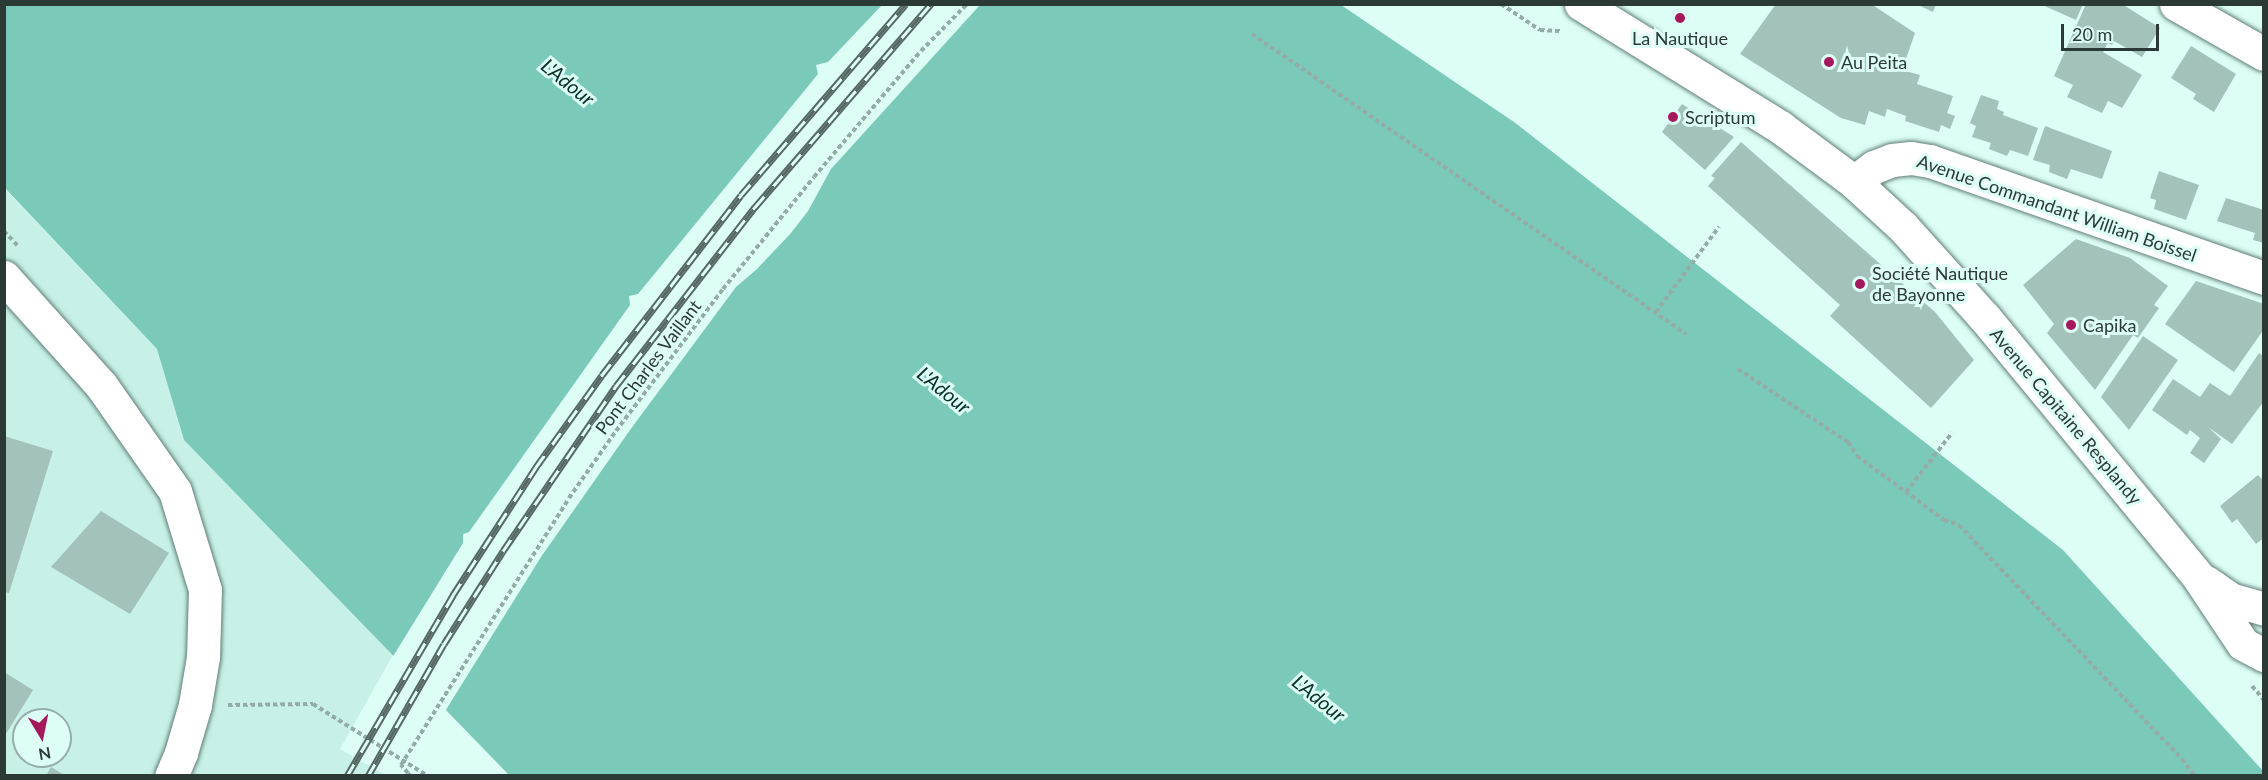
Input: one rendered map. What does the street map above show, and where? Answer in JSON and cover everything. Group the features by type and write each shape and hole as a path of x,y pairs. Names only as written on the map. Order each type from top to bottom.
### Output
{"main road":[{"path":"2176,4 2264,54"},
{"name":"Avenue Capitaine Resplandy","path":"1576,18 1780,126 1854,182 1931,256 2199,578 2257,669"},
{"name":"Avenue Commandant William Boissel","path":"1854,182 1874,167 1893,160 1911,158 1930,161 2264,278"},
{"path":"4,277 101,385 175,491 205,590 203,657 195,705 181,753 171,776"},
{"name":"Avenue Capitaine Resplandy","path":"2199,578 2230,599 2264,609"}],"path":[{"name":"Pont Charles Vaillant","path":"410,776 401,765 563,507 616,431 723,289 836,150 921,51 967,4"},
{"path":"1501,4 1540,30 1576,18"},
{"path":"1252,34 1686,334"},
{"path":"1656,312 1719,227"},
{"path":"1738,369 1848,442 1857,456 1944,520 1959,525 2182,759 2195,776"},
{"path":"1906,492 1952,433"},
{"path":"2257,669 2264,700"},
{"path":"195,705 313,704 428,776"}],"shaded area":[{"path":"4,188 157,349 184,440 393,655 340,749 385,775 5,775"}],"water":[{"name":"L'Adour","path":"5,5 1341,5 1514,122 2063,550 2263,771 2263,775 509,775 184,440 157,349 5,188"}],"pier":[{"path":"882,5 980,5 831,169 808,211 791,233 757,269 736,287 630,430 541,557 444,713 392,658 463,543 463,534 469,532 630,305 629,296 638,294 818,74 816,65 828,62"}],"building":[{"name":"Au Peita","path":"1776,4 1871,4 1915,33 1902,70 1920,75 1917,84 1953,96 1947,113 1955,116 1950,129 1941,125 1939,132 1905,121 1906,116 1887,109 1885,117 1869,111 1865,125 1841,118 1740,54"},
{"path":"1916,4 1936,4 1933,12"},
{"path":"2040,4 2083,4 2076,20"},
{"path":"2086,4 2122,4 2160,28 2142,57 2114,41 2112,45 2108,43 2103,52 2142,75 2122,108 2108,101 2102,113 2067,97 2073,85 2054,76"},
{"path":"2191,46 2236,74 2214,112 2193,99 2196,94 2171,78"},
{"path":"1981,95 1999,101 1997,109 2004,112 2003,115 2038,128 2028,156 2010,150 2007,156 1989,149 1991,143 1972,137 1976,126 1970,123"},
{"path":"1682,104 1734,137 1705,170 1662,132"},
{"path":"2045,126 2112,151 2102,179 2071,169 2067,179 2049,172 2050,165 2033,160"},
{"name":"Société Nautique de Bayonne","path":"1741,142 1935,312 1974,360 1931,408 1830,316 1840,305 1708,186 1715,178 1711,176"},
{"path":"2159,171 2199,185 2186,220 2154,209 2156,200 2150,198"},
{"path":"2226,198 2264,210 2264,243 2253,240 2255,233 2217,221"},
{"path":"2076,239 2130,258 2168,286 2154,305 2159,308 2138,338 2133,335 2095,390 2047,333 2054,324 2023,285"},
{"path":"2196,281 2264,304 2264,329 2234,372 2165,324"},
{"path":"2143,336 2178,360 2129,430 2101,397"},
{"path":"2259,353 2264,357 2264,401 2232,444 2208,427 2221,439 2204,463 2190,453 2200,438 2190,430 2187,435 2152,410 2173,379 2200,397 2210,383 2230,396"},
{"path":"4,436 53,451 9,593 4,592"},
{"path":"2258,475 2264,481 2264,538 2256,544 2237,519 2232,523 2220,506"},
{"path":"101,511 169,553 130,614 51,567"},
{"path":"4,672 33,690 22,708 12,708 12,724 4,737"},
{"path":"53,768 66,776 46,776"}],"railway":[{"path":"347,776 453,595 536,467 602,375 741,195 906,4"},
{"path":"368,776 444,644 503,551 616,386 755,207 931,4"}],"place":[{"name":"La Nautique","path":"1680,18"},
{"name":"Au Peita","path":"1829,62"},
{"name":"Scriptum","path":"1673,117"},
{"name":"Société Nautique de Bayonne","path":"1860,284"},
{"name":"Capika","path":"2071,325"}]}
